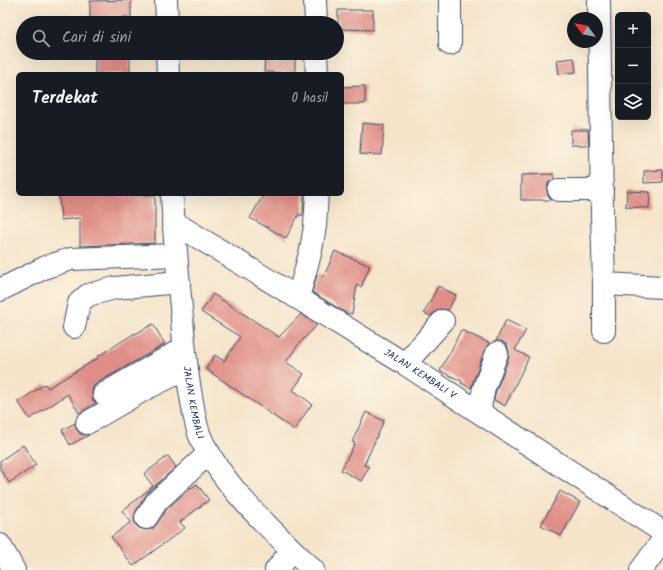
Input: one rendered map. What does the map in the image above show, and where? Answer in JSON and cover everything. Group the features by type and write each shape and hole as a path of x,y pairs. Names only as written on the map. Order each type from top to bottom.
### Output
{"street":[{"path":"166,0 167,16"},
{"path":"315,0 316,16"},
{"path":"450,0 450,44"},
{"path":"599,0 604,331"},
{"path":"167,60 168,72"},
{"path":"316,60 317,72"},
{"path":"560,190 602,190"},
{"name":"JALAN KEMBALI","path":"172,196 186,369 195,423 209,454 228,483 259,517 313,570"},
{"path":"298,298 312,244 317,196"},
{"name":"JALAN KEMBALI V","path":"173,222 405,364 663,532"},
{"path":"0,290 46,267 71,259 176,255"},
{"path":"74,327 79,303 88,295 115,288 178,282"},
{"path":"604,284 663,287"},
{"path":"405,364 443,322"},
{"path":"104,394 184,348"},
{"path":"479,412 484,388 498,353"},
{"path":"87,423 147,388 186,369"},
{"path":"146,518 157,501 209,454"},
{"path":"641,570 663,540"},
{"path":"0,545 14,570"},
{"path":"276,570 292,550"}],"building":[{"path":"131,0 131,16 90,16 90,1"},
{"path":"338,10 373,10 373,30 344,29 344,16 338,16"},
{"path":"574,58 576,72 559,74 557,60"},
{"path":"95,60 130,60 130,72 95,72"},
{"path":"265,60 295,60 295,72 264,72"},
{"path":"365,86 365,104 344,104 344,87"},
{"path":"362,123 384,125 382,155 360,154"},
{"path":"571,130 588,130 589,145 571,145"},
{"path":"663,170 663,182 644,183 644,171"},
{"path":"554,174 554,179 548,183 547,190 548,196 552,200 521,200 521,175"},
{"path":"627,191 650,192 649,208 626,207"},
{"path":"59,196 155,196 155,243 80,246 80,218 61,220"},
{"path":"263,196 304,196 302,216 299,214 286,238 250,218"},
{"path":"335,251 370,266 361,287 357,285 352,314 346,313 312,292 317,275 324,276"},
{"path":"438,286 456,295 448,310 439,309 430,316 424,313"},
{"path":"213,294 279,337 301,314 317,325 298,345 286,362 304,374 293,390 312,404 294,430 206,369 215,355 224,361 240,337 201,312"},
{"path":"506,320 526,330 515,350 529,357 505,406 494,400 509,357 507,345 502,341 496,341"},
{"path":"153,324 165,344 97,383 93,387 92,394 93,400 96,403 79,413 68,394 30,419 18,402 45,384 48,388 98,358 97,357 135,333"},
{"path":"461,330 489,343 485,349 471,388 461,383 462,381 440,371"},
{"path":"366,412 384,421 364,465 369,467 361,481 341,470 355,443 352,442"},
{"path":"75,423 76,429 80,434 89,435 70,445 62,430"},
{"path":"23,445 36,465 9,483 0,469 0,461"},
{"path":"168,456 176,467 148,492 136,511 134,518 135,524 139,528 146,530 152,529 167,509 191,487 197,484 209,500 180,522 185,528 133,566 111,537 131,522 122,511 153,486 144,474"},
{"path":"560,491 580,502 561,536 541,525"}]}
